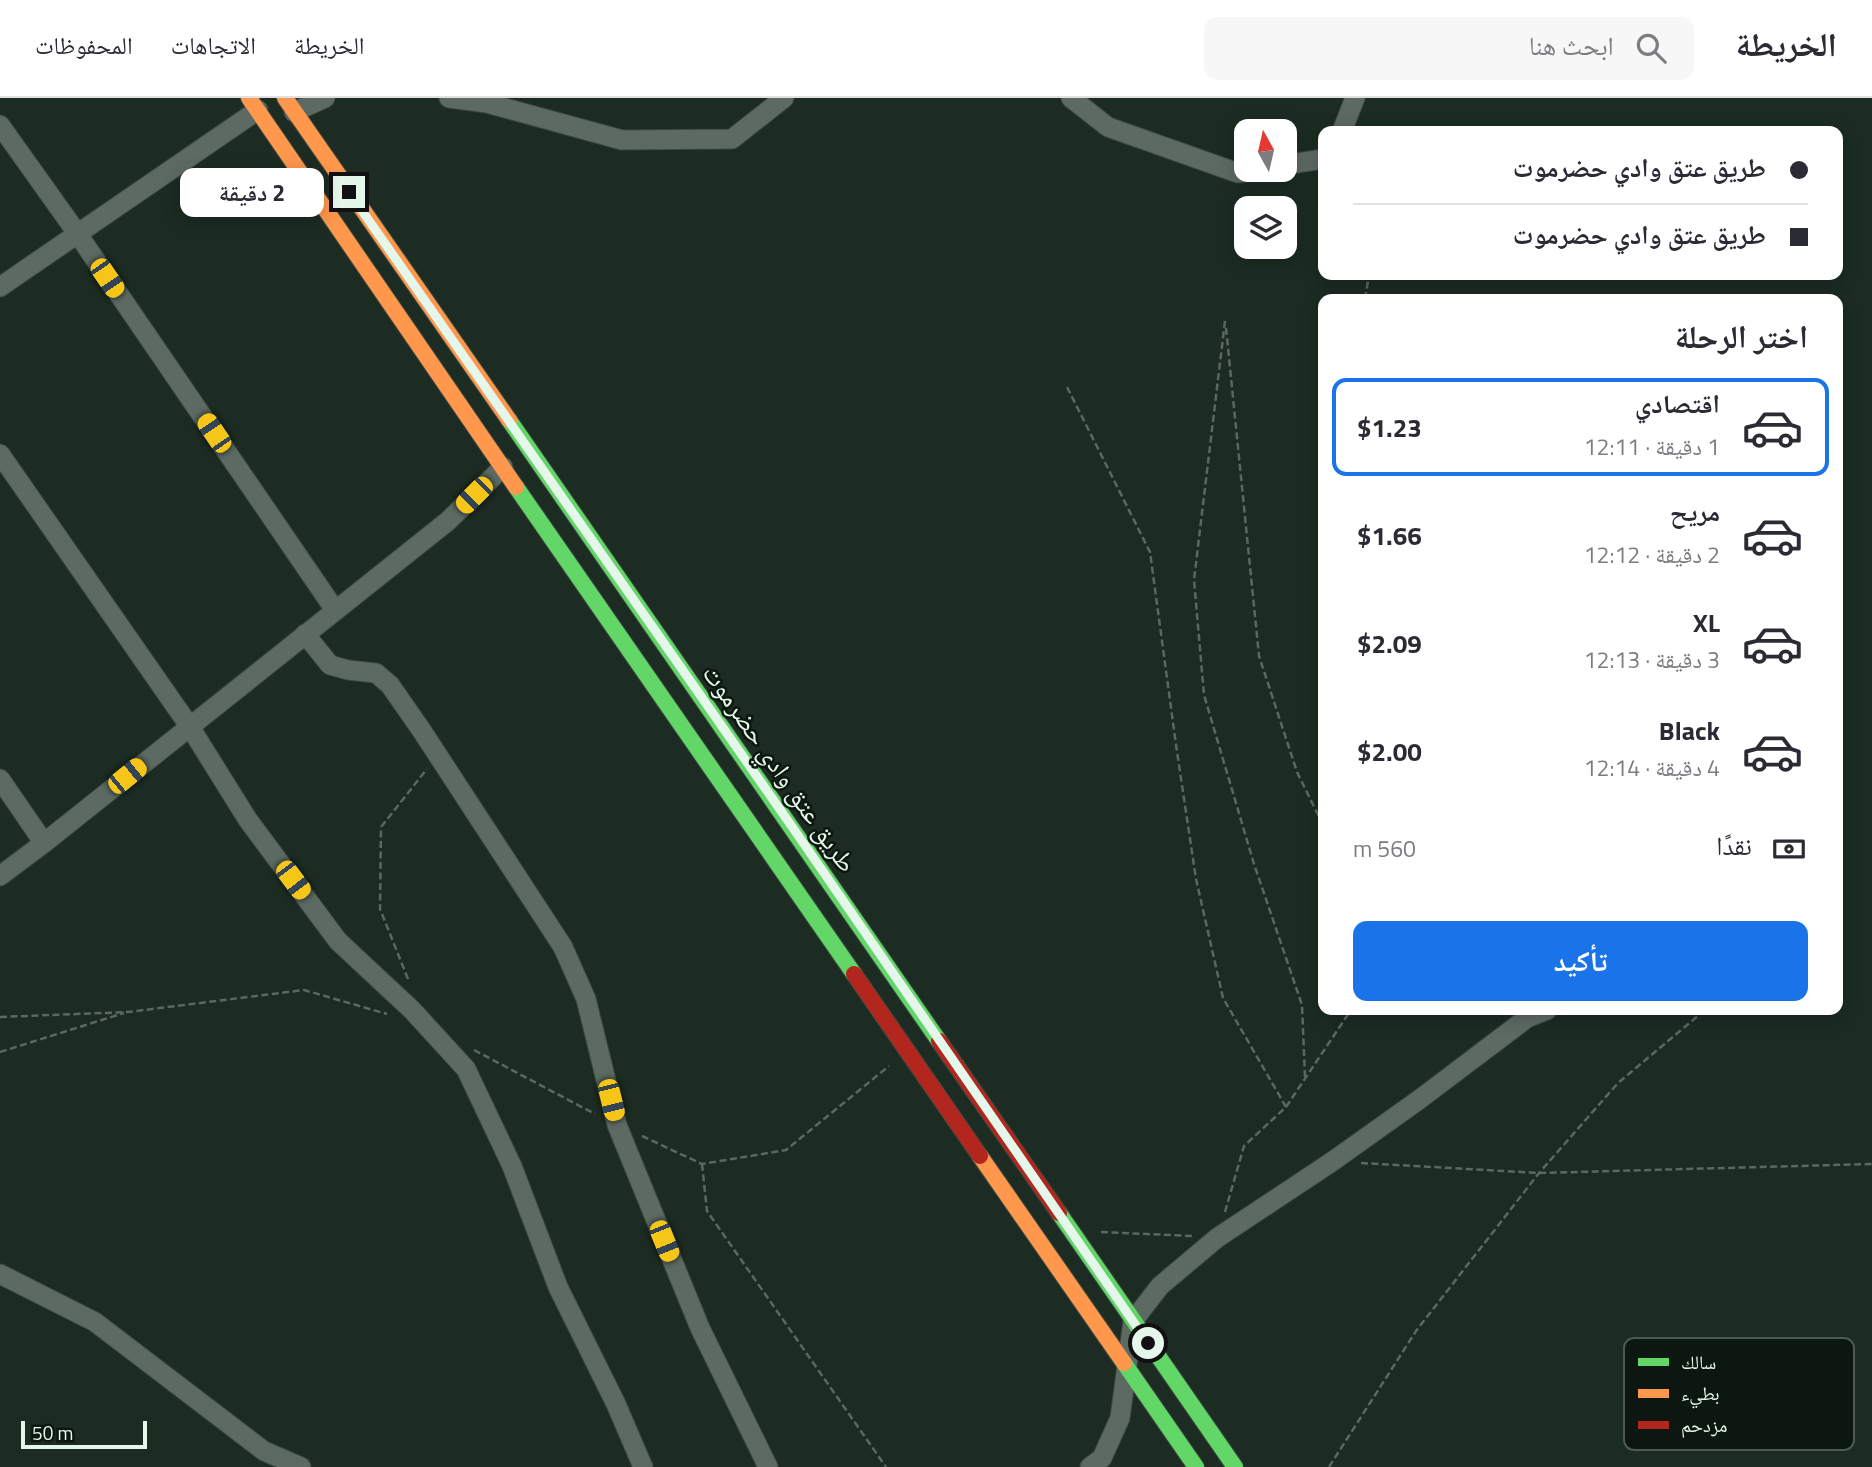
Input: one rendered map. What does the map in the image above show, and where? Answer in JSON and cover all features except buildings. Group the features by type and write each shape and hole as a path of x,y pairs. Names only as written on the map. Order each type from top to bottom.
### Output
{"main road":[{"path":"253,104 281,112 305,143 334,170"},
{"path":"253,104 1196,1467"},
{"name":"طريق عتق وادي حضرموت","path":"290,105 1235,1467"}],"street":[{"path":"290,105 325,98"},
{"path":"449,98 487,103 622,140 732,139 784,98"},
{"path":"1071,98 1108,127 1234,172"},
{"path":"1344,126 1355,98"},
{"path":"0,287 253,104"},
{"path":"0,125 335,610"},
{"path":"1297,163 1318,160"},
{"path":"0,454 190,727 248,820 338,941 412,1010 466,1069 512,1166 558,1287 643,1467"},
{"path":"0,876 448,520 502,467"},
{"path":"305,634 330,665 376,673 390,685 563,947 586,999 617,1125 700,1328 768,1467"},
{"path":"0,779 44,843"},
{"path":"1090,1467 1102,1458 1120,1418 1133,1321 1160,1286 1217,1238 1420,1100 1534,1015"},
{"path":"0,1274 94,1322 264,1451 301,1467"}],"path":[{"path":"1305,1077 1302,1005 1254,864 1204,695 1194,580 1225,321 1259,656 1297,772 1318,815"},
{"path":"1067,387 1150,552 1196,879 1223,998 1286,1107"},
{"path":"411,986 380,909 382,827 437,755"},
{"path":"0,1052 128,1012"},
{"path":"1070,1230 1217,1238 1244,1146 1286,1107 1348,1015"},
{"path":"1329,1467 1416,1331 1539,1173 1618,1083 1699,1015"},
{"path":"1333,1161 1539,1173 1872,1164"},
{"path":"702,1164 707,1211 886,1467"}],"traffic: fast":[{"path":"509,420 939,1041"},
{"path":"516,487 854,974"},
{"path":"1059,1213 1235,1467"},
{"path":"1124,1363 1196,1467"}],"traffic: slow":[{"path":"249,98 516,487"},
{"path":"285,98 509,420"},
{"path":"980,1156 1124,1363"}],"traffic: jam":[{"path":"854,974 980,1156"},
{"path":"939,1041 1059,1213"}],"route":[{"path":"349,192 1148,1343"}]}
